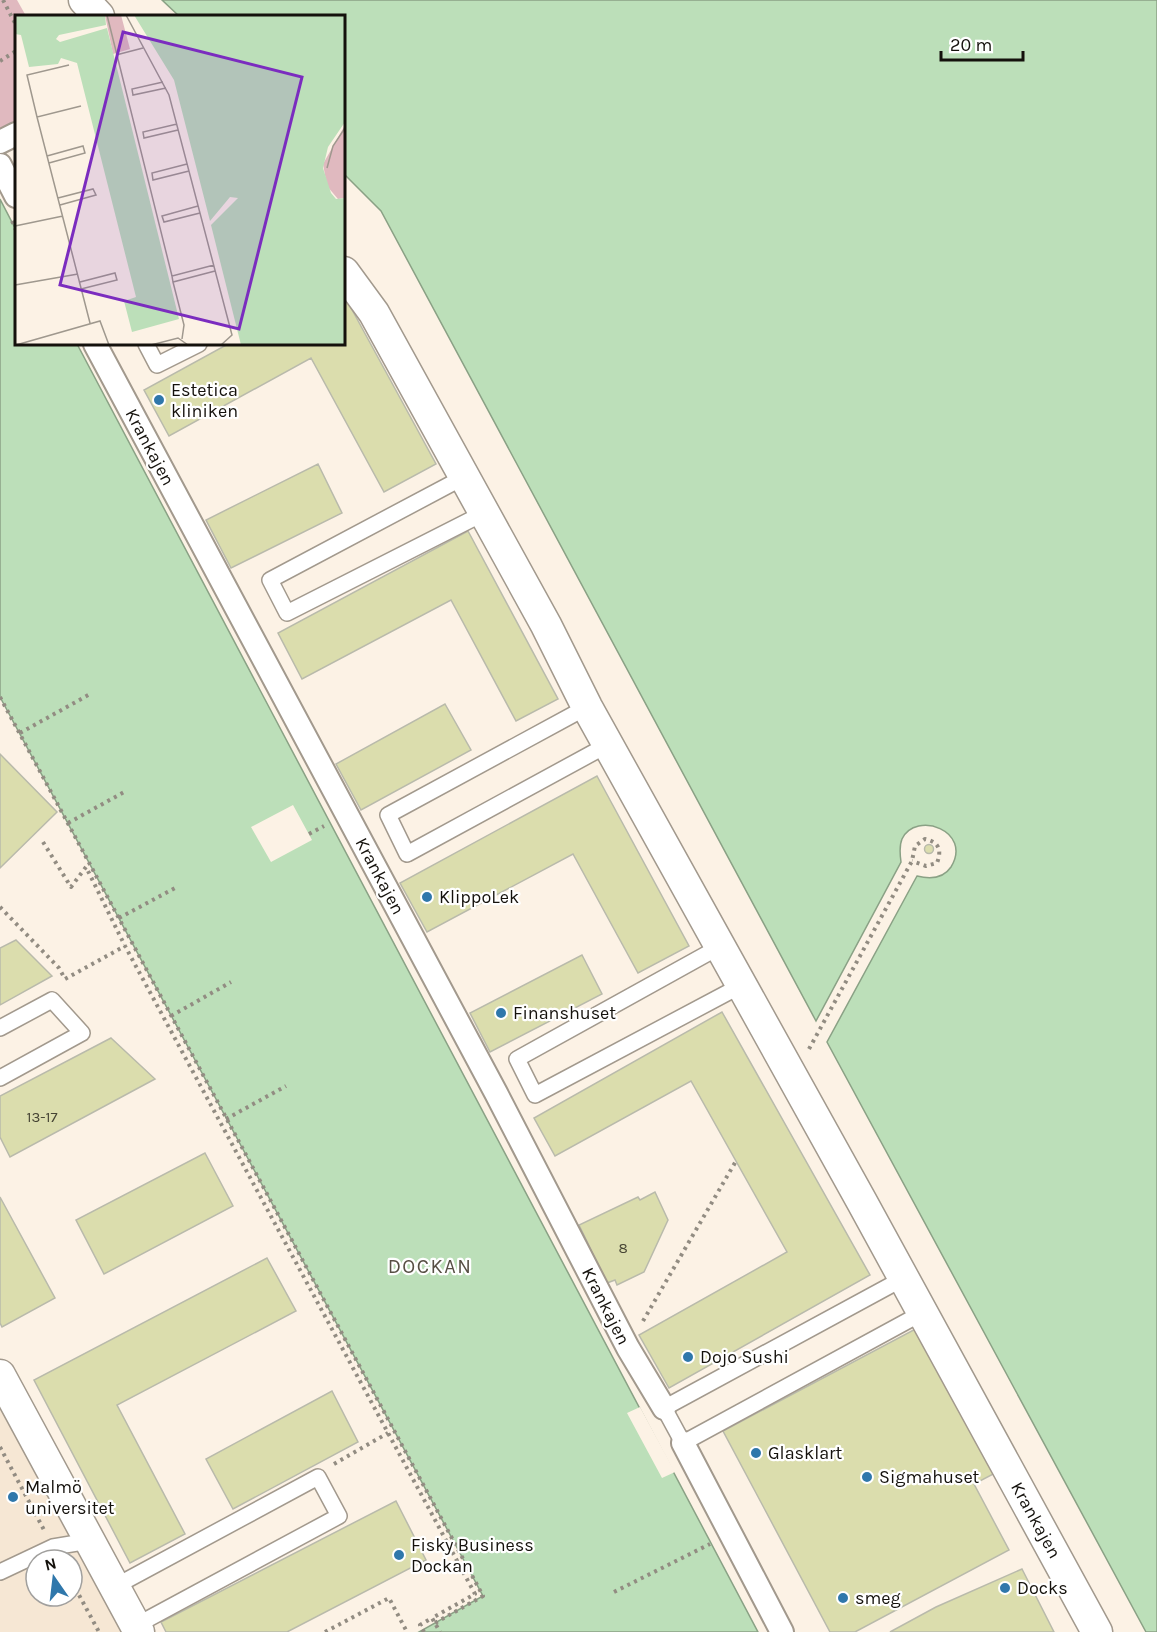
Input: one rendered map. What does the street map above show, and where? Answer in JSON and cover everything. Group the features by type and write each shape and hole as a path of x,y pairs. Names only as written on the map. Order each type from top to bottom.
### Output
{"street":[{"path":"84,0 98,15"},
{"path":"0,142 15,134"},
{"path":"0,165 15,194"},
{"name":"Krankajen","path":"345,273 374,313 546,625 587,707 904,1278 1097,1632"},
{"name":"Krankajen","path":"96,345 496,1093 628,1348 664,1408"},
{"path":"0,1375 137,1629"},
{"name":"Krankajen","path":"683,1443 782,1632"}],"lane":[{"path":"147,345 157,364 197,345"},
{"path":"464,477 270,580 287,613 484,513"},
{"name":"Krankajen","path":"587,707 388,815 407,854 609,744"},
{"path":"720,946 517,1059 535,1095 742,985"},
{"path":"0,1028 52,1000 82,1033 0,1078"},
{"path":"664,1408 904,1278"},
{"path":"683,1443 922,1313"},
{"name":"Krankajen","path":"664,1408 683,1443"},
{"path":"114,1587 318,1477 339,1516 137,1629"},
{"path":"0,1572 54,1547 89,1540"}],"path":[{"path":"1,0 15,23"},
{"path":"0,61 15,52"},
{"path":"20,733 92,693"},
{"path":"0,697 483,1596 435,1623"},
{"path":"68,824 126,791"},
{"path":"309,834 331,823"},
{"path":"789,1070 812,1045 912,861 915,846 925,839 933,841 940,847 937,863 926,866 912,861"},
{"path":"44,842 71,887 86,867 125,946 475,1593 420,1624 424,1632"},
{"path":"119,918 177,887"},
{"path":"0,907 59,968 65,979 125,946"},
{"path":"171,1016 231,982"},
{"path":"226,1119 286,1086"},
{"path":"628,1348 736,1161"},
{"path":"318,1477 326,1469 388,1433"},
{"path":"0,1448 54,1547"},
{"path":"614,1592 712,1543"},
{"path":"325,1632 389,1598 407,1632"},
{"path":"84,1604 99,1632"},
{"path":"432,1618 440,1632"}],"shaded area":[{"path":"0,0 17,0 25,15 15,15 15,122 0,130"},
{"path":"162,0 1157,0 1157,1632 1146,1632 827,1042 917,876 936,877 948,871 956,854 955,843 940,829 919,826 909,830 902,839 901,862 816,1021 381,211 345,175 345,15 178,15"},
{"path":"0,199 15,228 15,345 78,345 758,1632 419,1632 483,1596 0,697"},
{"path":"0,1375 139,1632 0,1632"}],"pier":[{"path":"293,805 312,840 271,862 251,827"},
{"path":"640,1407 675,1472 662,1478 627,1413"}],"building":[{"path":"345,297 436,464 384,492 311,358 169,436 144,390 226,345 345,345"},
{"path":"318,464 342,513 231,568 206,520"},
{"path":"468,531 558,699 516,721 451,600 302,679 278,633"},
{"path":"445,704 471,750 361,810 336,764"},
{"path":"0,754 57,812 0,868"},
{"path":"597,776 689,946 638,973 573,854 427,932 400,883"},
{"path":"929,844 934,849 929,854 924,849"},
{"path":"16,940 52,976 0,1005 0,948"},
{"path":"582,955 602,994 490,1052 470,1013"},
{"path":"722,1012 870,1275 669,1388 639,1335 787,1252 691,1081 555,1156 534,1118"},
{"path":"111,1038 155,1079 10,1157 0,1137 0,1096"},
{"path":"205,1153 233,1206 104,1274 76,1220"},
{"path":"655,1192 668,1220 644,1272 617,1285 615,1280 607,1283 579,1225 638,1197 640,1200"},
{"path":"0,1197 55,1298 2,1327 0,1323"},
{"path":"267,1258 296,1311 117,1405 185,1534 130,1563 34,1380"},
{"name":"Sigmahuset","path":"923,1325 1001,1470 974,1484 1009,1550 855,1632 830,1632 723,1431"},
{"path":"332,1391 358,1442 233,1509 206,1459"},
{"path":"396,1501 426,1560 287,1632 166,1632 161,1622"},
{"name":"Docks","path":"1022,1569 1054,1632 890,1632 936,1607"}],"place":[{"name":"Estetica kliniken","path":"159,400"},
{"name":"KlippoLek","path":"427,897"},
{"name":"Finanshuset","path":"501,1013"},
{"name":"Dojo Sushi","path":"688,1357"},
{"name":"Glasklart","path":"756,1453"},
{"name":"Sigmahuset","path":"867,1477"},
{"name":"Malmö universitet","path":"13,1497"},
{"name":"Fisky Business Dockan","path":"399,1555"},
{"name":"Docks","path":"1005,1588"},
{"name":"smeg","path":"843,1598"}],"district":[{"name":"DOCKAN","path":"430,1266"}]}
